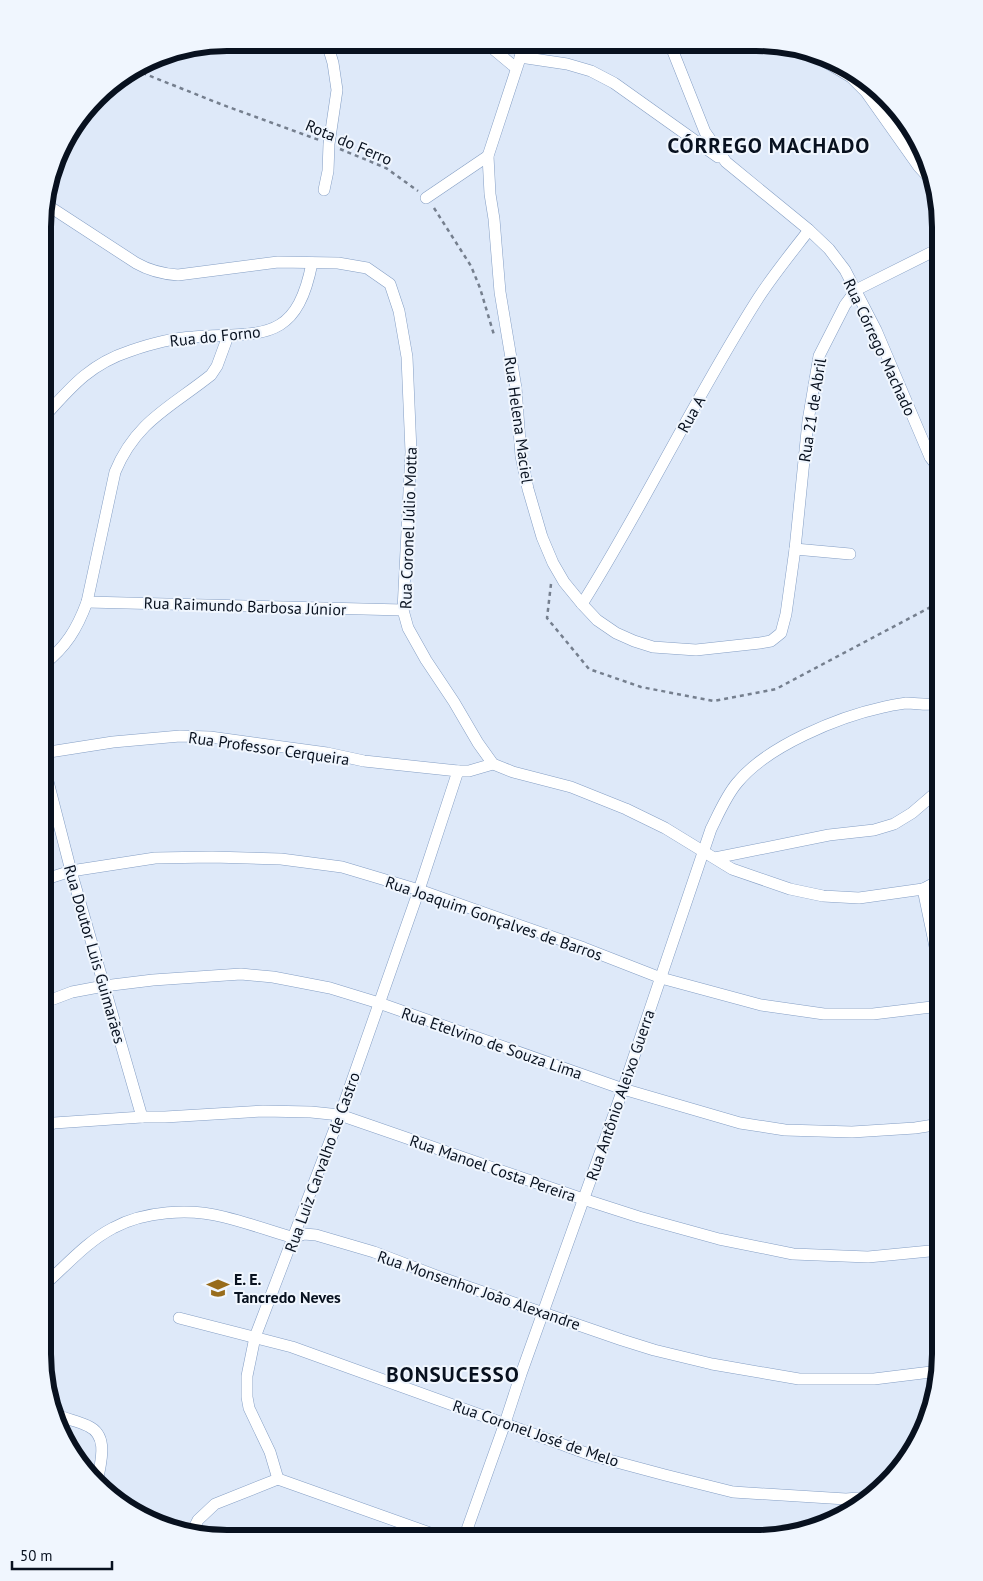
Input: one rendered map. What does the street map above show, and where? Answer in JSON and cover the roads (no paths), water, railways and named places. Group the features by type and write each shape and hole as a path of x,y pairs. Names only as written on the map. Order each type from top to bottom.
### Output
{"street":[{"path":"496,51 516,68"},
{"name":"Rua Helena Maciel","path":"522,51 488,156 490,194 500,292 516,388 519,438 528,489 542,538 553,564 564,582 597,620 634,642 660,648 696,650 771,641 781,633"},
{"name":"Rua Córrego Machado","path":"673,51 705,132 726,162 809,230 829,249 845,270 876,330 932,459"},
{"path":"324,190 328,171 329,144 337,90 330,52"},
{"path":"520,56 567,64 591,71 614,83 726,162"},
{"path":"860,86 921,168"},
{"path":"426,198 488,156"},
{"name":"Rua Coronel Júlio Motta","path":"53,209 136,263 162,274 178,275 278,262 338,263 367,268 390,284 399,311 407,358 411,452 403,610 408,628 426,660 493,764"},
{"name":"Rua A","path":"582,604 622,538 721,360 760,295 809,230"},
{"name":"Rua 21 de Abril","path":"781,633 786,614 795,549 808,421 819,356 845,305 856,290 932,252"},
{"name":"Rua do Forno","path":"51,409 77,380 106,361 129,351 164,341 192,337 257,334 272,330 283,323 298,305 308,281 312,263"},
{"path":"51,657 73,634 80,622 87,602 115,472 121,457 144,425 211,374 217,366 228,336"},
{"path":"795,549 850,554"},
{"name":"Rua Raimundo Barbosa Júnior","path":"87,602 403,610"},
{"name":"Rua Antônio Aleixo Guerra","path":"467,1530 505,1423 520,1374 623,1089 711,829 729,794 739,780 759,761 800,737 864,712 884,707 907,703 932,705"},
{"name":"Rua Professor Cerqueira","path":"51,752 113,742 180,736 210,737 318,752 364,761 458,771 474,770 493,764"},
{"path":"493,764 513,772 571,787 626,809 665,828 732,869 790,889 823,896 859,898 923,889 931,885"},
{"name":"Rua Luiz Carvalho de Castro","path":"278,1479 270,1452 249,1408 247,1397 247,1376 255,1338 340,1115 419,890 458,771"},
{"name":"Rua Doutor Luis Guimarães","path":"51,793 71,871 142,1117"},
{"path":"715,858 829,835 874,830 894,824 906,817 932,796"},
{"name":"Rua Joaquim Gonçalves de Barros","path":"51,877 71,871 155,858 281,859 342,867 419,890 575,945 661,978 761,1005 824,1014 873,1014 931,1007"},
{"path":"923,889 931,929"},
{"name":"Rua Etelvino de Souza Lima","path":"51,1000 72,992 154,980 241,974 273,977 330,988 379,1003 623,1089 740,1123 785,1130 852,1132 931,1125"},
{"name":"Rua Manoel Costa Pereira","path":"51,1124 263,1111 340,1115 583,1200 719,1239 793,1254 868,1257 931,1251"},
{"name":"Rua Monsenhor João Alexandre","path":"51,1279 93,1241 113,1228 130,1221 156,1215 195,1212 223,1216 294,1238 304,1234 316,1235 374,1252 442,1278 654,1350 712,1364 799,1379 874,1379 930,1373"},
{"name":"Rua Coronel José de Melo","path":"179,1318 292,1347 594,1456 733,1492 855,1498"},
{"path":"64,1417 95,1430 101,1439 103,1446 99,1474"},
{"path":"195,1526 198,1520 214,1504 278,1479 421,1530"}],"place":[{"name":"E. E. Tancredo Neves","path":"218,1288"}],"district":[{"name":"CÓRREGO MACHADO","path":"769,145"},
{"name":"BONSUCESSO","path":"453,1374"}]}
